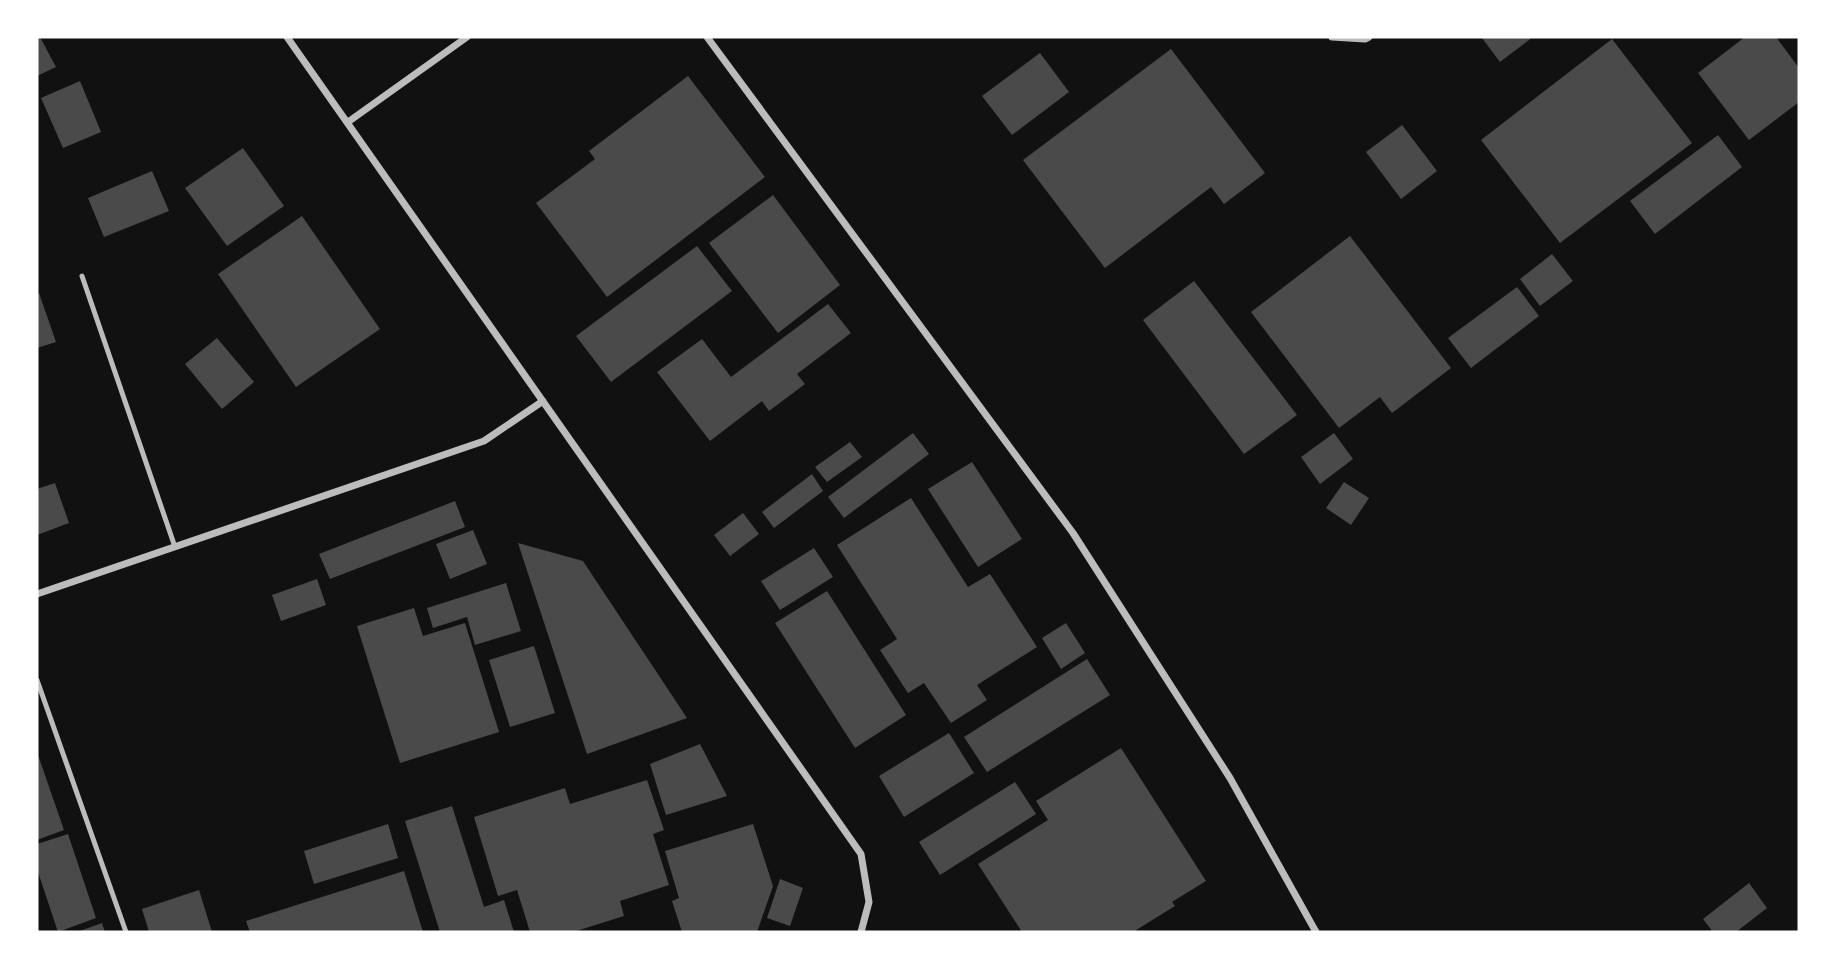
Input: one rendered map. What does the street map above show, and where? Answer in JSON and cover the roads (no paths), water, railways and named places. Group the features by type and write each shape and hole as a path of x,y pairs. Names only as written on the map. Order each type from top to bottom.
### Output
{"street":[{"path":"288,37 861,854 869,902 861,932"},
{"path":"348,122 467,37"},
{"path":"707,37 1073,533 1230,778 1316,932"},
{"path":"1332,37 1369,37"},
{"path":"37,594 484,440 543,401"}],"lane":[{"path":"82,276 175,547"},
{"path":"37,680 126,932"}]}
